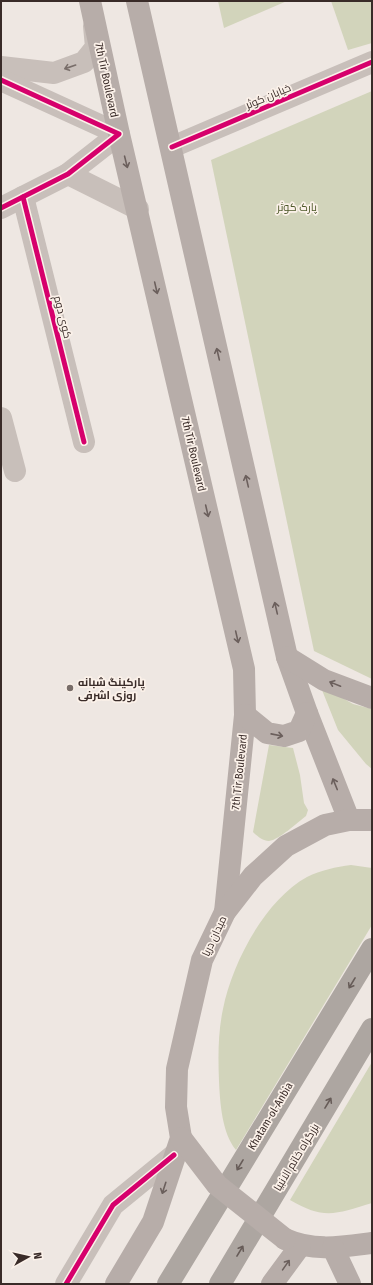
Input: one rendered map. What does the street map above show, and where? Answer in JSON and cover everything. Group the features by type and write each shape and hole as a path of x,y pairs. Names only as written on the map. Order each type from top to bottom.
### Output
{"highway":[{"name":"Khatam-ol-Anbia","path":"168,1284 372,949"},
{"name":"بزرگراه خاتم الانبیا","path":"220,1284 372,1029"}],"main road":[{"path":"137,1 172,147 287,657 307,713 349,820"},
{"name":"7th Tir Boulevard","path":"91,8 244,669 245,715 225,912"},
{"path":"287,657 324,680 372,698"},
{"path":"245,715 267,733 284,736 299,731 307,713"},
{"name":"میدان دریا","path":"178,1146 176,1107 177,1069 202,960 225,912 253,876 286,846 324,825 349,820 372,820"},
{"path":"116,1284 153,1222 178,1146 217,1185 292,1243 333,1248 372,1243"},
{"path":"272,1284 292,1243"},
{"path":"333,1248 350,1284"}],"street":[{"path":"1,66 54,73 84,62 96,47 91,8"},
{"name":"خیابان کوثر","path":"172,147 372,62"},
{"path":"1,80 119,134 68,174 1,208"},
{"path":"68,174 138,209"},
{"name":"کوی دوم","path":"23,197 84,442"},
{"path":"1,418 16,471"},
{"path":"66,1284 113,1205 178,1146"}],"green space":[{"path":"218,1 287,1 224,28"},
{"path":"331,1 372,1 372,43 348,50"},
{"name":"پارک کوثر","path":"372,91 372,679 314,651 211,160"},
{"path":"325,688 353,704 372,709 372,769 366,764 338,730 322,690"},
{"path":"269,745 293,748 300,775 304,803 308,810 306,816 278,838 267,841 258,837 253,832"},
{"path":"351,865 372,868 372,925 236,1150 231,1143 223,1117 220,1099 218,1063 221,1018 227,991 234,972 242,953 264,917 277,901 292,887 318,872"},
{"path":"372,1062 372,1203 339,1212 321,1213 290,1200"}],"cycle path":[{"path":"172,147 372,62"},
{"path":"1,80 119,134 68,174 1,208"},
{"path":"23,197 84,442"},
{"path":"66,1284 113,1205 174,1155"}],"place":[{"name":"پارکینگ شبانه روزی اشرفی","path":"70,688"}]}
